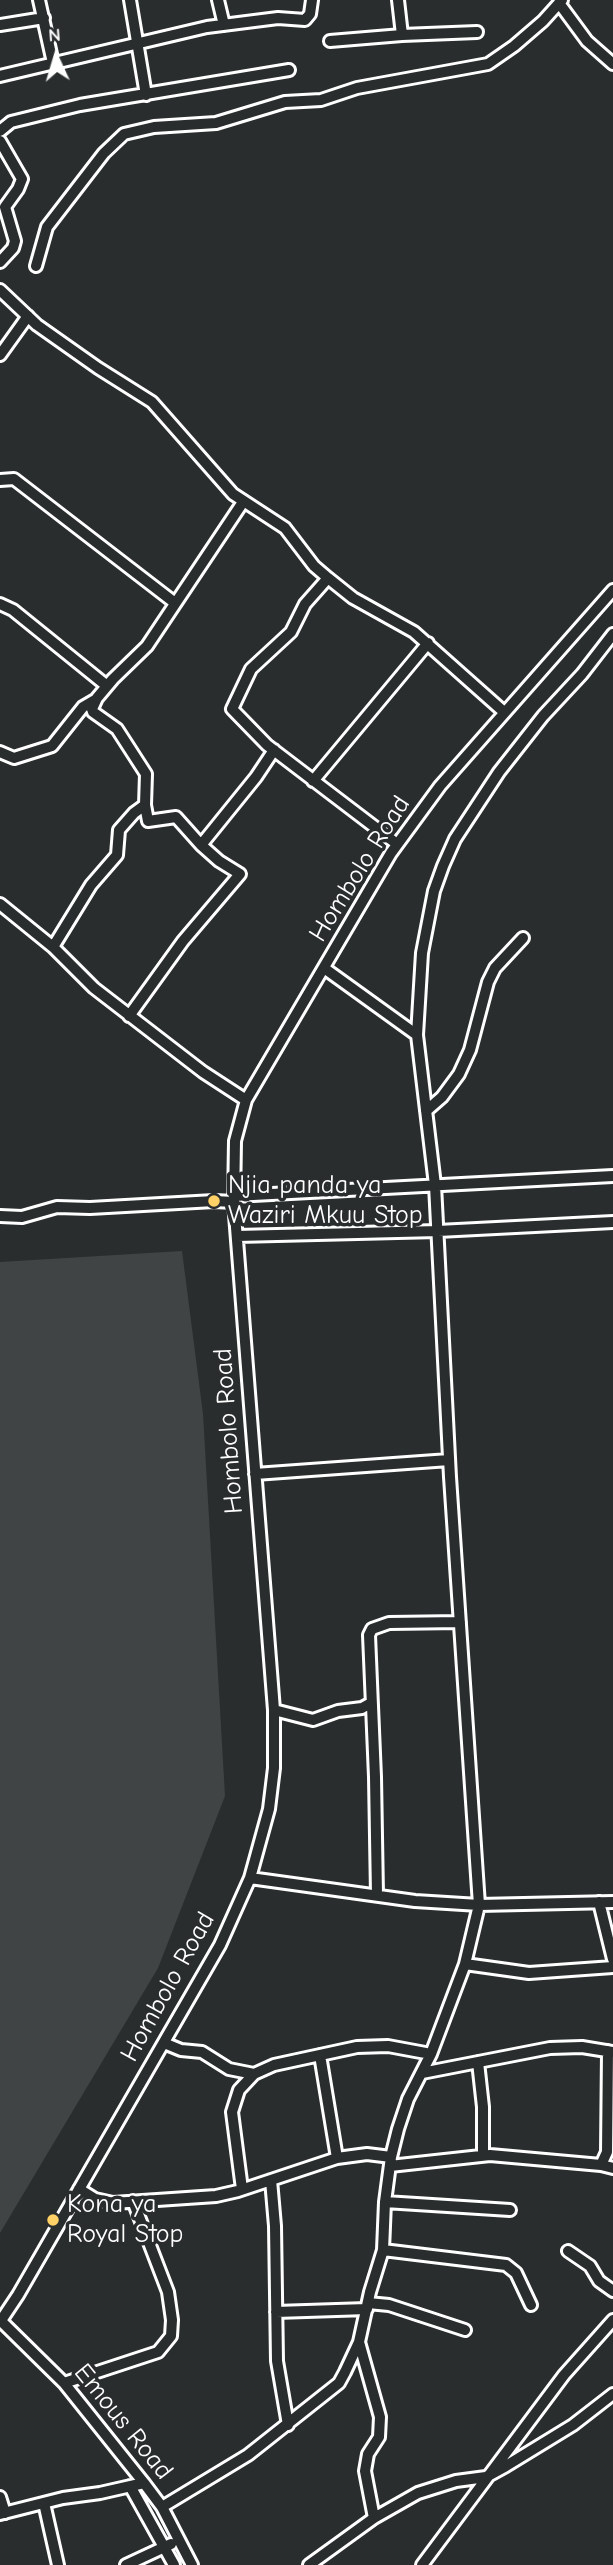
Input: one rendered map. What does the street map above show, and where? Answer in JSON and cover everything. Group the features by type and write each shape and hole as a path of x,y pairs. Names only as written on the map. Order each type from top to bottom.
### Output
{"street":[{"path":"39,0 53,63"},
{"path":"130,0 146,94"},
{"path":"218,0 224,25"},
{"path":"0,76 224,25 278,18 304,20 310,14 312,0"},
{"path":"398,0 402,35"},
{"path":"36,266 47,227 104,153 124,134 155,127 216,123 285,102 321,100 357,89 488,64 514,46 560,2 587,41 613,64"},
{"path":"0,25 44,18"},
{"path":"330,41 477,32"},
{"path":"0,131 11,122 80,105 289,70"},
{"path":"0,141 22,179 5,207 15,241 13,248 0,262"},
{"path":"0,290 27,316 93,365 152,402 200,458 243,502 285,528 301,551 328,578 353,598 414,632 505,712"},
{"path":"0,355 27,316"},
{"path":"0,480 14,479 175,603"},
{"path":"129,1016 183,940 240,874 201,845 176,817 148,821 145,805 146,774 117,729 93,712 93,705 107,686 147,646 243,502"},
{"path":"328,578 305,604 290,632 251,669 232,709 274,750 397,844"},
{"name":"Hombolo Road","path":"1,2321 220,1945 250,1878 269,1810 274,1768 274,1710 234,1199 235,1140 246,1100 397,844 440,786 613,590"},
{"path":"0,604 13,610 107,686"},
{"path":"162,2508 248,2455 339,2383 359,2342 383,2250 391,2162 408,2099 431,2053 465,1964 479,1905 449,1460 435,1185 417,1035 422,953 443,866 455,839 514,754 613,634"},
{"path":"313,780 428,643"},
{"path":"0,752 14,758 52,746 83,707 97,698"},
{"path":"201,845 256,777 274,750"},
{"path":"53,947 91,886 117,855 119,830 145,805"},
{"path":"0,904 53,947 94,988 129,1016 203,1072 246,1100"},
{"path":"426,1111 442,1097 458,1074 470,1050 488,982 495,968 523,938"},
{"path":"324,968 417,1035"},
{"path":"0,1216 22,1217 57,1207 90,1208 613,1176"},
{"path":"237,1236 438,1231 613,1222"},
{"path":"256,1474 449,1460"},
{"path":"377,1895 369,1635 379,1625 401,1622 460,1622"},
{"path":"274,1710 313,1720 362,1708 371,1703"},
{"path":"250,1878 415,1901 479,1905 613,1902"},
{"path":"599,1902 613,1959"},
{"path":"465,1964 529,1973 613,1967"},
{"path":"164,2043 181,2050 202,2052 229,2069 254,2074"},
{"path":"243,2189 232,2112 239,2090 254,2074 274,2065 371,2046 431,2053"},
{"path":"422,2073 550,2048 582,2047 611,2051 607,2152 601,2165"},
{"path":"320,2055 337,2158"},
{"path":"478,2062 483,2107 483,2155"},
{"path":"79,2189 95,2199 113,2203 216,2196 337,2158 367,2154 391,2162 483,2155 613,2168"},
{"path":"271,2180 275,2226 277,2361 288,2425"},
{"path":"64,2383 158,2353 171,2336 168,2292 134,2201"},
{"path":"386,2202 510,2210"},
{"path":"383,2250 506,2265 516,2273 531,2305"},
{"path":"568,2251 590,2266 599,2281 613,2291"},
{"path":"276,2312 389,2305 465,2330"},
{"path":"422,2565 564,2375 613,2320"},
{"name":"Emous Road","path":"1,2321 64,2383 144,2483 162,2508 192,2565"},
{"path":"359,2342 380,2417 379,2437 368,2454 365,2471 374,2518"},
{"path":"309,2565 374,2518 430,2488 486,2477 573,2425 613,2395"},
{"path":"0,2497 2,2513 144,2483"},
{"path":"130,2486 174,2565"},
{"path":"44,2503 58,2565"},
{"path":"126,2565 179,2540"}],"shaded area":[{"path":"182,1251 203,1414 225,1796 158,1968 0,2233 0,1262"}],"place":[{"name":"Njia panda ya Waziri Mkuu Stop","path":"214,1201"},
{"name":"Kona ya Royal Stop","path":"53,2220"}]}
